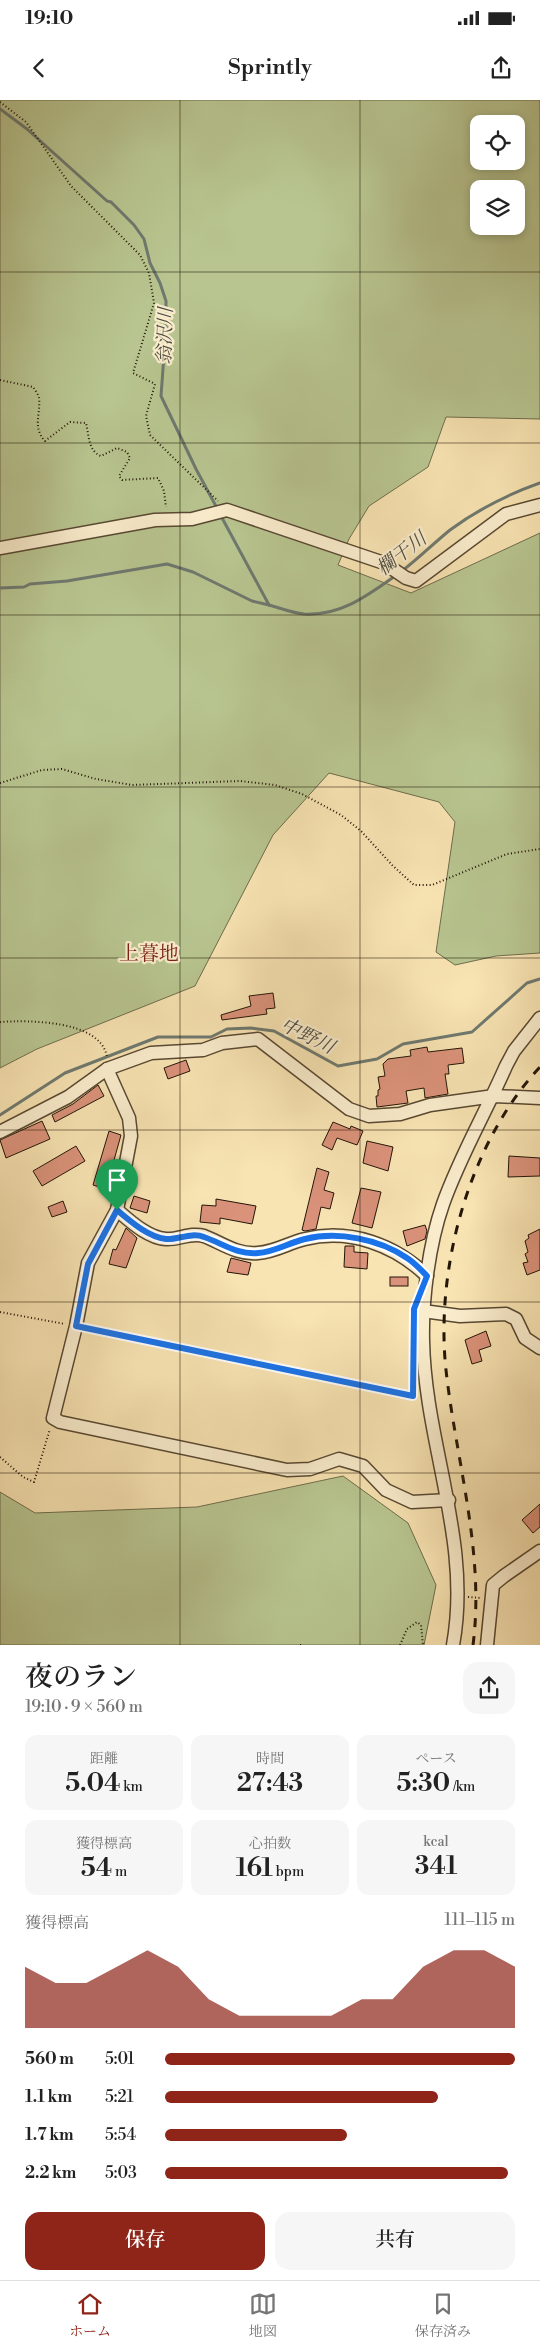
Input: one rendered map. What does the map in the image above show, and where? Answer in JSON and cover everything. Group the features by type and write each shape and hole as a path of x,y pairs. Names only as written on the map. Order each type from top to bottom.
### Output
{"street":[{"path":"0,548 167,520 192,519 227,510 384,563 406,578 416,581 506,514 540,505"},
{"path":"452,1645 456,1582 454,1535 427,1386 423,1312 427,1276 443,1205 458,1168 514,1051 540,1018"},
{"path":"0,1132 68,1097 107,1069 150,1053 193,1051 222,1042 258,1039 337,1101 349,1109 369,1116 400,1114 430,1105 494,1096 540,1098"},
{"path":"107,1069 129,1118 131,1136 117,1210 88,1264 76,1326 53,1418 60,1422 287,1470 310,1469 339,1459 363,1466 386,1490 412,1502 449,1500"},
{"path":"117,1210 136,1226 166,1239 203,1236 229,1249 255,1254 272,1252 310,1238 324,1236 352,1238 386,1246 409,1259 427,1276"},
{"path":"423,1312 460,1316 506,1314 516,1318 525,1338 540,1348"},
{"path":"487,1645 493,1586 540,1551"}],"path":[{"path":"0,102 26,122 72,186 140,255 149,273 154,303 133,373 155,384 146,416 150,435 227,510"},
{"path":"0,380 33,387 38,398 37,424 39,434 45,441 70,422 86,423 91,449 95,454 102,456 117,448 127,452 130,458 119,476 122,480 158,478 164,491 167,520"},
{"path":"0,783 42,770 62,769 96,779 132,784 240,780 275,785 302,794 341,816 360,831 393,866 414,884 432,885 507,854 540,848"},
{"path":"0,1022 34,1020 72,1028 94,1036 107,1054 107,1069"},
{"path":"0,1312 413,1396 413,1377"},
{"path":"0,1457 23,1477 34,1482 53,1418"},
{"path":"464,1594 466,1597 484,1598 487,1588 493,1586"},
{"path":"400,1645 407,1629 417,1622 421,1625 423,1645"}],"green space":[{"path":"0,100 540,100 540,419 446,417 428,467 369,506 349,539 338,565 411,593 540,533 540,953 496,956 455,965 436,952 455,822 439,802 329,773 273,835 195,986 37,1049 0,1068"},
{"path":"343,1476 408,1523 436,1585 424,1645 0,1645 0,1492 35,1513 197,1507"}],"building":[{"path":"273,993 275,1008 266,1009 267,1014 222,1020 221,1015 251,1006 249,996"},
{"path":"427,1047 428,1052 462,1048 464,1063 448,1065 449,1074 445,1074 448,1094 425,1098 424,1088 406,1091 408,1103 377,1107 376,1096 378,1096 378,1090 380,1089 378,1077 385,1076 383,1064 388,1059 411,1056 410,1050"},
{"path":"186,1060 190,1071 168,1079 164,1068"},
{"path":"98,1085 104,1096 55,1122 52,1115 73,1104"},
{"path":"42,1121 50,1139 6,1158 0,1140"},
{"path":"333,1122 350,1129 351,1126 363,1131 357,1145 337,1138 332,1150 322,1145"},
{"path":"109,1131 121,1135 106,1189 93,1185"},
{"path":"367,1141 393,1147 388,1171 363,1163"},
{"path":"76,1146 85,1161 42,1186 33,1171"},
{"path":"509,1156 540,1158 540,1176 508,1177"},
{"path":"317,1168 329,1172 324,1190 334,1193 330,1209 321,1207 316,1229 305,1231 302,1230"},
{"path":"361,1188 381,1192 372,1228 352,1223"},
{"path":"134,1196 150,1201 147,1213 130,1208"},
{"path":"216,1199 256,1206 252,1224 220,1218 220,1224 200,1222 202,1205 216,1206"},
{"path":"63,1201 67,1212 52,1217 48,1207"},
{"path":"425,1225 427,1231 425,1239 407,1246 403,1231"},
{"path":"126,1228 137,1238 126,1268 109,1264 113,1249 116,1250"},
{"path":"540,1229 540,1270 527,1275 523,1263 528,1262 525,1254 528,1252 525,1241 529,1238 528,1235"},
{"path":"345,1246 354,1246 354,1252 368,1253 367,1269 344,1267"},
{"path":"231,1258 251,1263 248,1275 227,1272"},
{"path":"390,1277 408,1277 408,1286 390,1286"},
{"path":"486,1331 491,1346 479,1350 482,1361 472,1364 465,1340"},
{"path":"540,1504 540,1527 533,1533 522,1520"}],"waterway":[{"name":"翁沢川","path":"0,109 27,129 107,201 111,202 134,225 144,239 150,263 166,301 161,396 218,510"},
{"name":"欄干川","path":"402,571 450,530 471,516 505,497 540,483"},
{"name":"翁沢川","path":"221,516 269,605"},
{"name":"欄干川","path":"0,588 67,581 167,564 193,572 252,601 269,605"},
{"name":"欄干川","path":"269,605 304,614 329,612 352,603 374,591 395,576"},
{"name":"中野川","path":"0,1115 65,1073 158,1037 211,1037 227,1029 251,1028 274,1031 338,1066 377,1059 403,1044 472,1032 527,983 540,979"}],"railway":[{"path":"473,1645 476,1611 475,1576 468,1507 446,1370 444,1331 446,1290 452,1249 462,1209 476,1169 494,1132 515,1098 540,1067"}],"district":[{"name":"上暮地","path":"149,953"}],"route":[{"path":"117,1210 136,1226 166,1239 184,1236 203,1236 229,1249 255,1254 272,1252 304,1239 324,1236 352,1238 386,1246 409,1259 427,1276 414,1309 413,1396 76,1326 88,1264 117,1210"}]}
